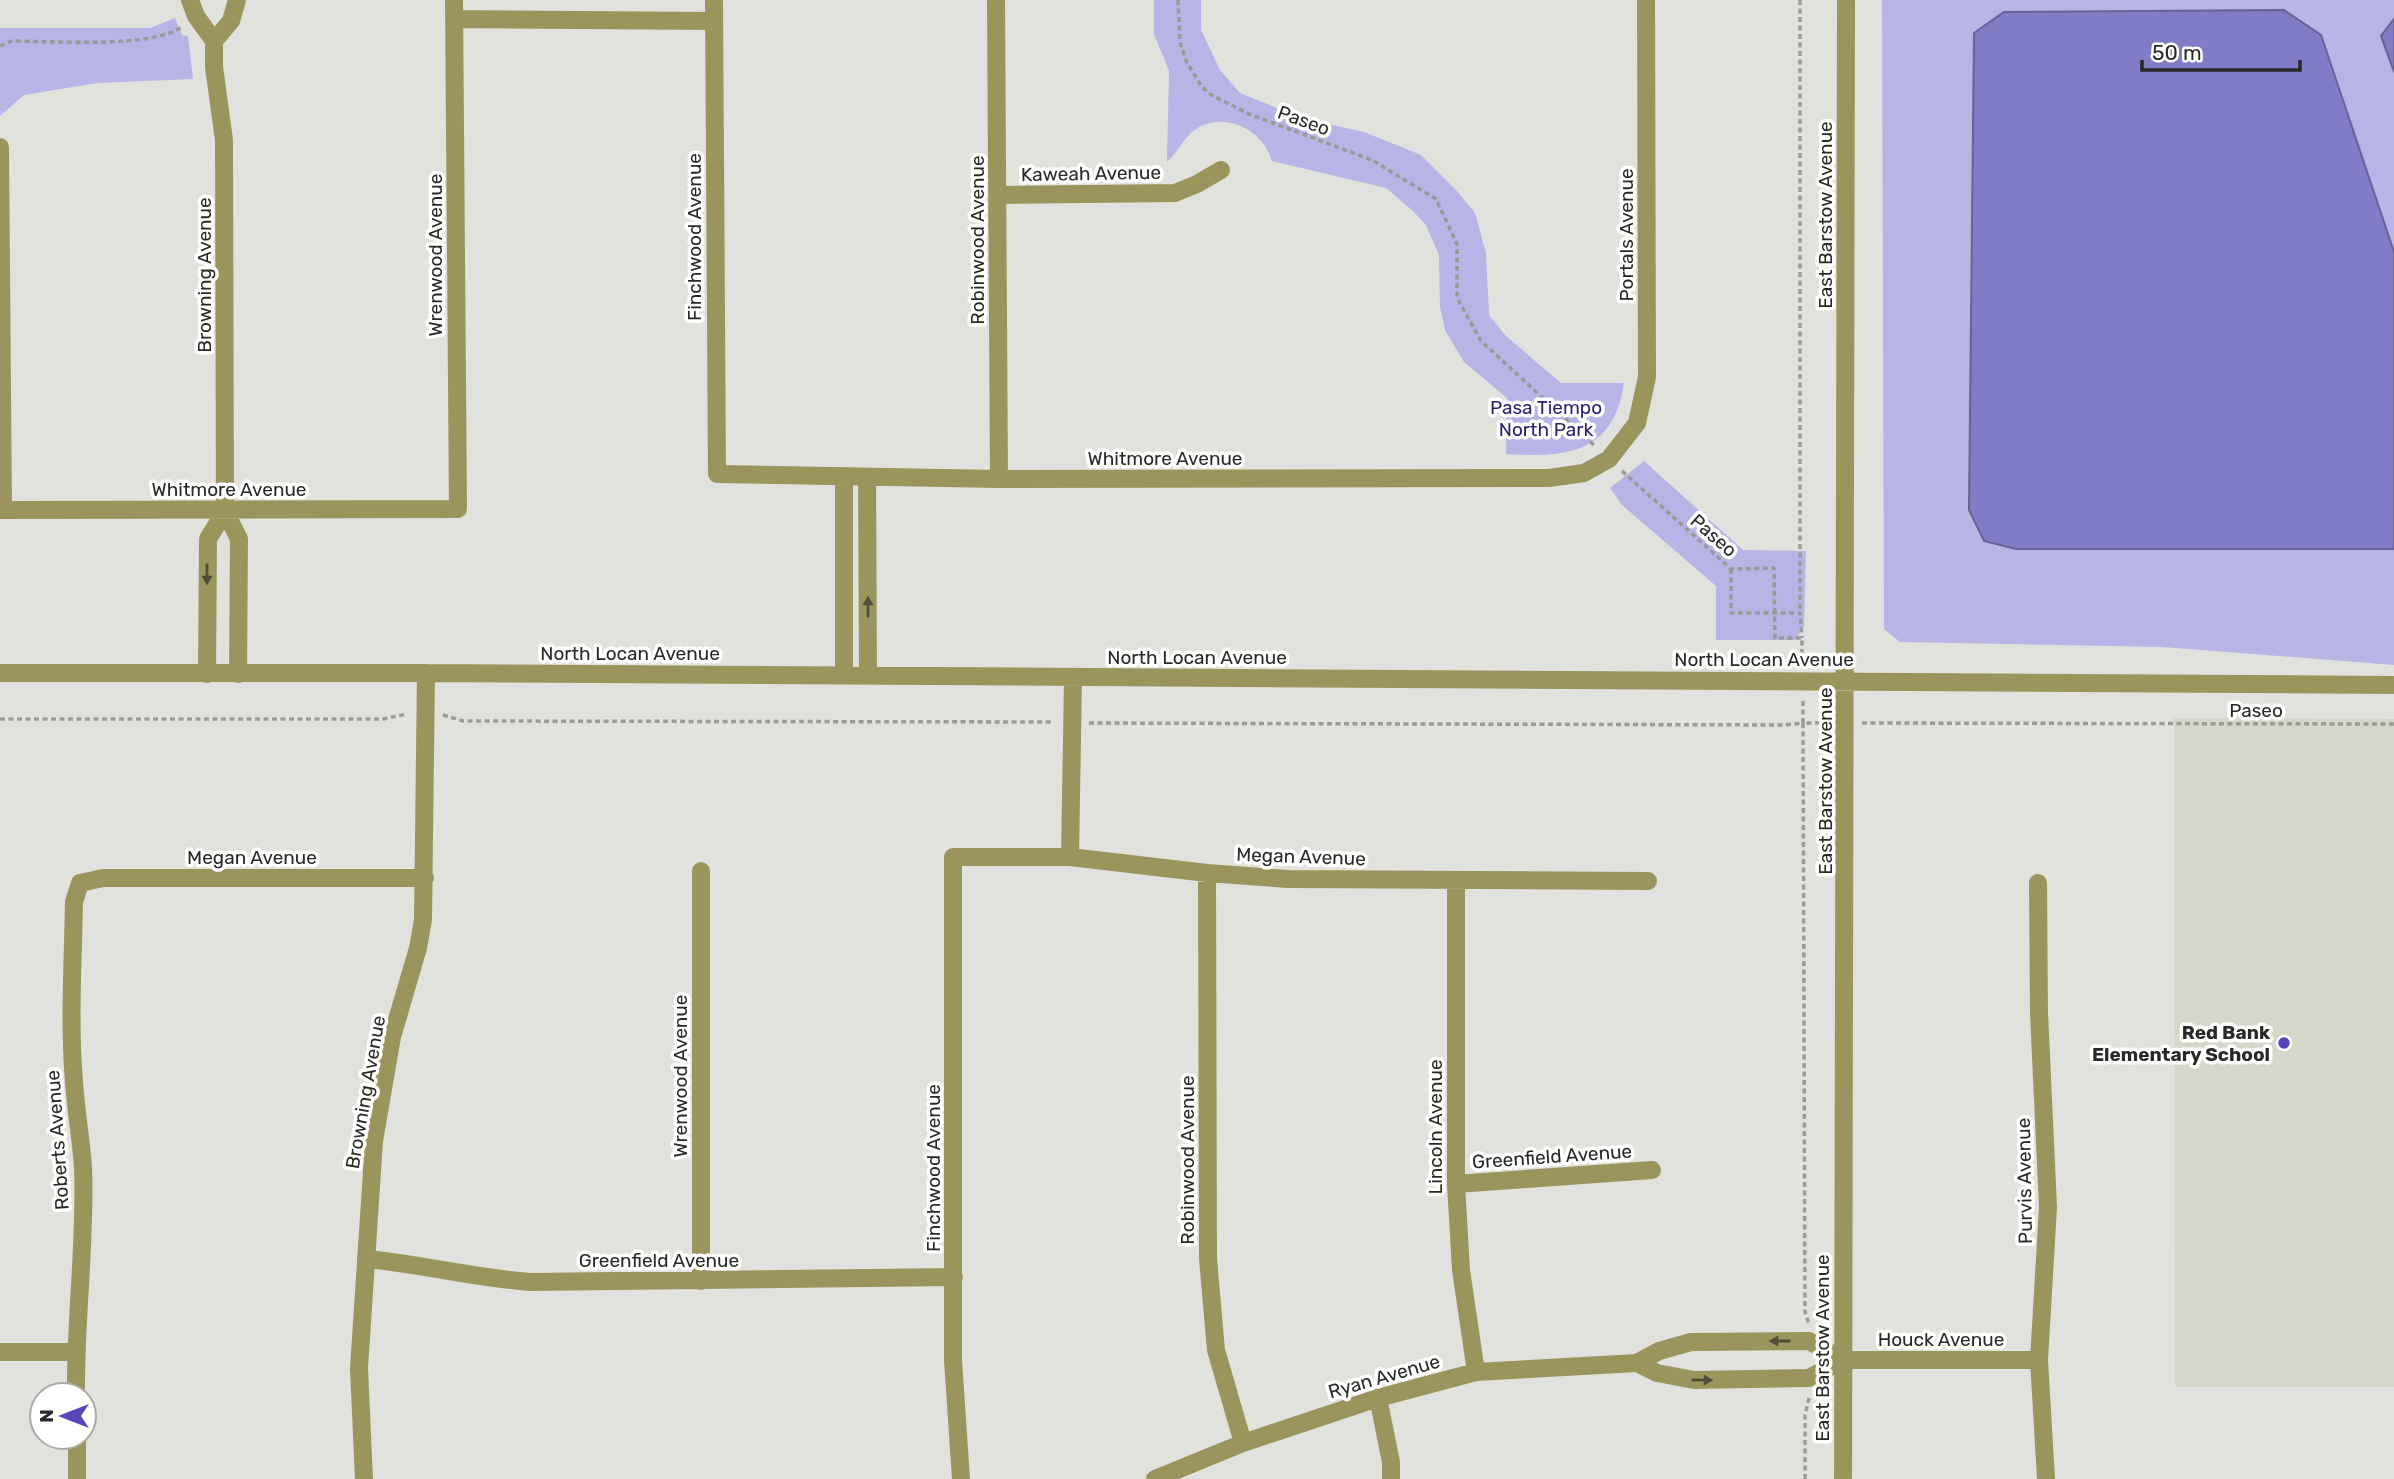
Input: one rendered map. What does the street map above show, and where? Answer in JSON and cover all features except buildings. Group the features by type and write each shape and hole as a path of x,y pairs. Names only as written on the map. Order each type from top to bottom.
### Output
{"street":[{"path":"193,8 214,41 231,21 237,0"},
{"name":"Wrenwood Avenue","path":"454,0 458,509"},
{"name":"Finchwood Avenue","path":"714,0 717,474"},
{"name":"Robinwood Avenue","path":"996,0 999,479"},
{"name":"Portals Avenue","path":"1609,459 1637,423 1647,377 1646,0"},
{"name":"East Barstow Avenue","path":"1843,1479 1846,0"},
{"path":"454,19 714,21"},
{"name":"Browning Avenue","path":"214,41 214,67 224,140 225,510 239,539 238,674"},
{"path":"0,147 2,510"},
{"name":"Kaweah Avenue","path":"998,195 1175,193 1221,170"},
{"name":"Whitmore Avenue","path":"717,474 999,479 1549,478 1584,473 1609,459"},
{"path":"844,477 844,675"},
{"path":"867,477 868,675"},
{"name":"Whitmore Avenue","path":"2,510 458,509"},
{"name":"Browning Avenue","path":"207,674 208,539 225,510"},
{"name":"North Locan Avenue","path":"0,673 868,675 2394,685"},
{"name":"Browning Avenue","path":"364,1479 359,1368 374,1141 392,1037 418,948 425,878 426,673"},
{"path":"1070,857 1073,678"},
{"name":"Finchwood Avenue","path":"953,857 953,1360 961,1479"},
{"name":"Megan Avenue","path":"953,857 1070,857 1207,873 1288,879 1648,881"},
{"name":"Wrenwood Avenue","path":"701,871 701,1281"},
{"name":"Robinwood Avenue","path":"1207,873 1208,1259 1216,1350 1243,1443"},
{"name":"Megan Avenue","path":"80,883 103,878 425,878"},
{"name":"Lincoln Avenue","path":"1456,880 1456,1184 1461,1270 1476,1372"},
{"name":"Roberts Avenue","path":"76,1381 83,1166 71,1026 74,902 80,883"},
{"name":"Purvis Avenue","path":"2038,883 2039,1013 2048,1207 2039,1360 2046,1479"},
{"name":"Greenfield Avenue","path":"1456,1184 1652,1170"},
{"name":"Greenfield Avenue","path":"366,1259 506,1280 701,1281 954,1277"},
{"name":"Ryan Avenue","path":"1155,1479 1243,1443 1378,1398 1476,1372 1637,1363 1659,1350 1691,1342 1809,1341 1843,1360"},
{"path":"0,1352 75,1352"},
{"name":"Ryan Avenue","path":"1637,1363 1657,1373 1694,1380 1809,1378 1843,1360"},
{"name":"Houck Avenue","path":"1843,1360 2039,1360"},
{"path":"1378,1398 1391,1462 1391,1479"},
{"path":"77,1451 77,1479"}],"path":[{"name":"Paseo","path":"1178,0 1180,42 1186,61 1202,87 1211,95 1249,114 1373,160 1436,199 1457,244 1457,299 1481,341 1731,569 1774,568 1774,638 1802,638"},
{"path":"1800,0 1800,613 1803,680 1805,1312 1809,1318 1809,1341"},
{"path":"0,47 12,41 135,41 161,37 176,31 193,8"},
{"path":"1731,569 1731,613 1800,613"},
{"path":"0,719 383,719 399,714"},
{"path":"449,715 463,721 1042,722"},
{"name":"Paseo","path":"1094,723 2394,724"},
{"path":"1805,1479 1805,1415 1809,1406 1809,1378"}],"shaded area":[{"path":"2284,10 2321,35 2394,252 2394,549 2016,549 1984,541 1969,510 1974,33 2004,12"},
{"path":"2394,19 2394,72 2381,36"},
{"name":"Red Bank Elementary School","path":"2174,718 2394,719 2394,1387 2175,1387"}],"green space":[{"name":"Pasa Tiempo North Park","path":"1154,0 1201,0 1201,30 1220,70 1240,93 1301,118 1364,132 1421,155 1475,213 1486,253 1489,315 1506,336 1561,383 1624,383 1619,406 1610,424 1598,437 1568,452 1506,454 1507,398 1464,362 1445,330 1440,307 1439,255 1426,225 1386,188 1272,161 1258,138 1241,126 1231,123 1201,126 1188,136 1167,162 1169,71 1154,34"},
{"path":"1882,0 2394,0 2394,665 2163,647 1900,642 1884,629"},
{"path":"175,18 182,35 188,36 193,79 97,83 24,95 0,116 0,28 150,28"},
{"name":"Pasa Tiempo North Park","path":"1644,461 1743,550 1806,551 1804,627 1795,640 1716,640 1716,586 1622,505 1610,488"}],"place":[{"name":"Red Bank Elementary School","path":"2284,1043"}]}
